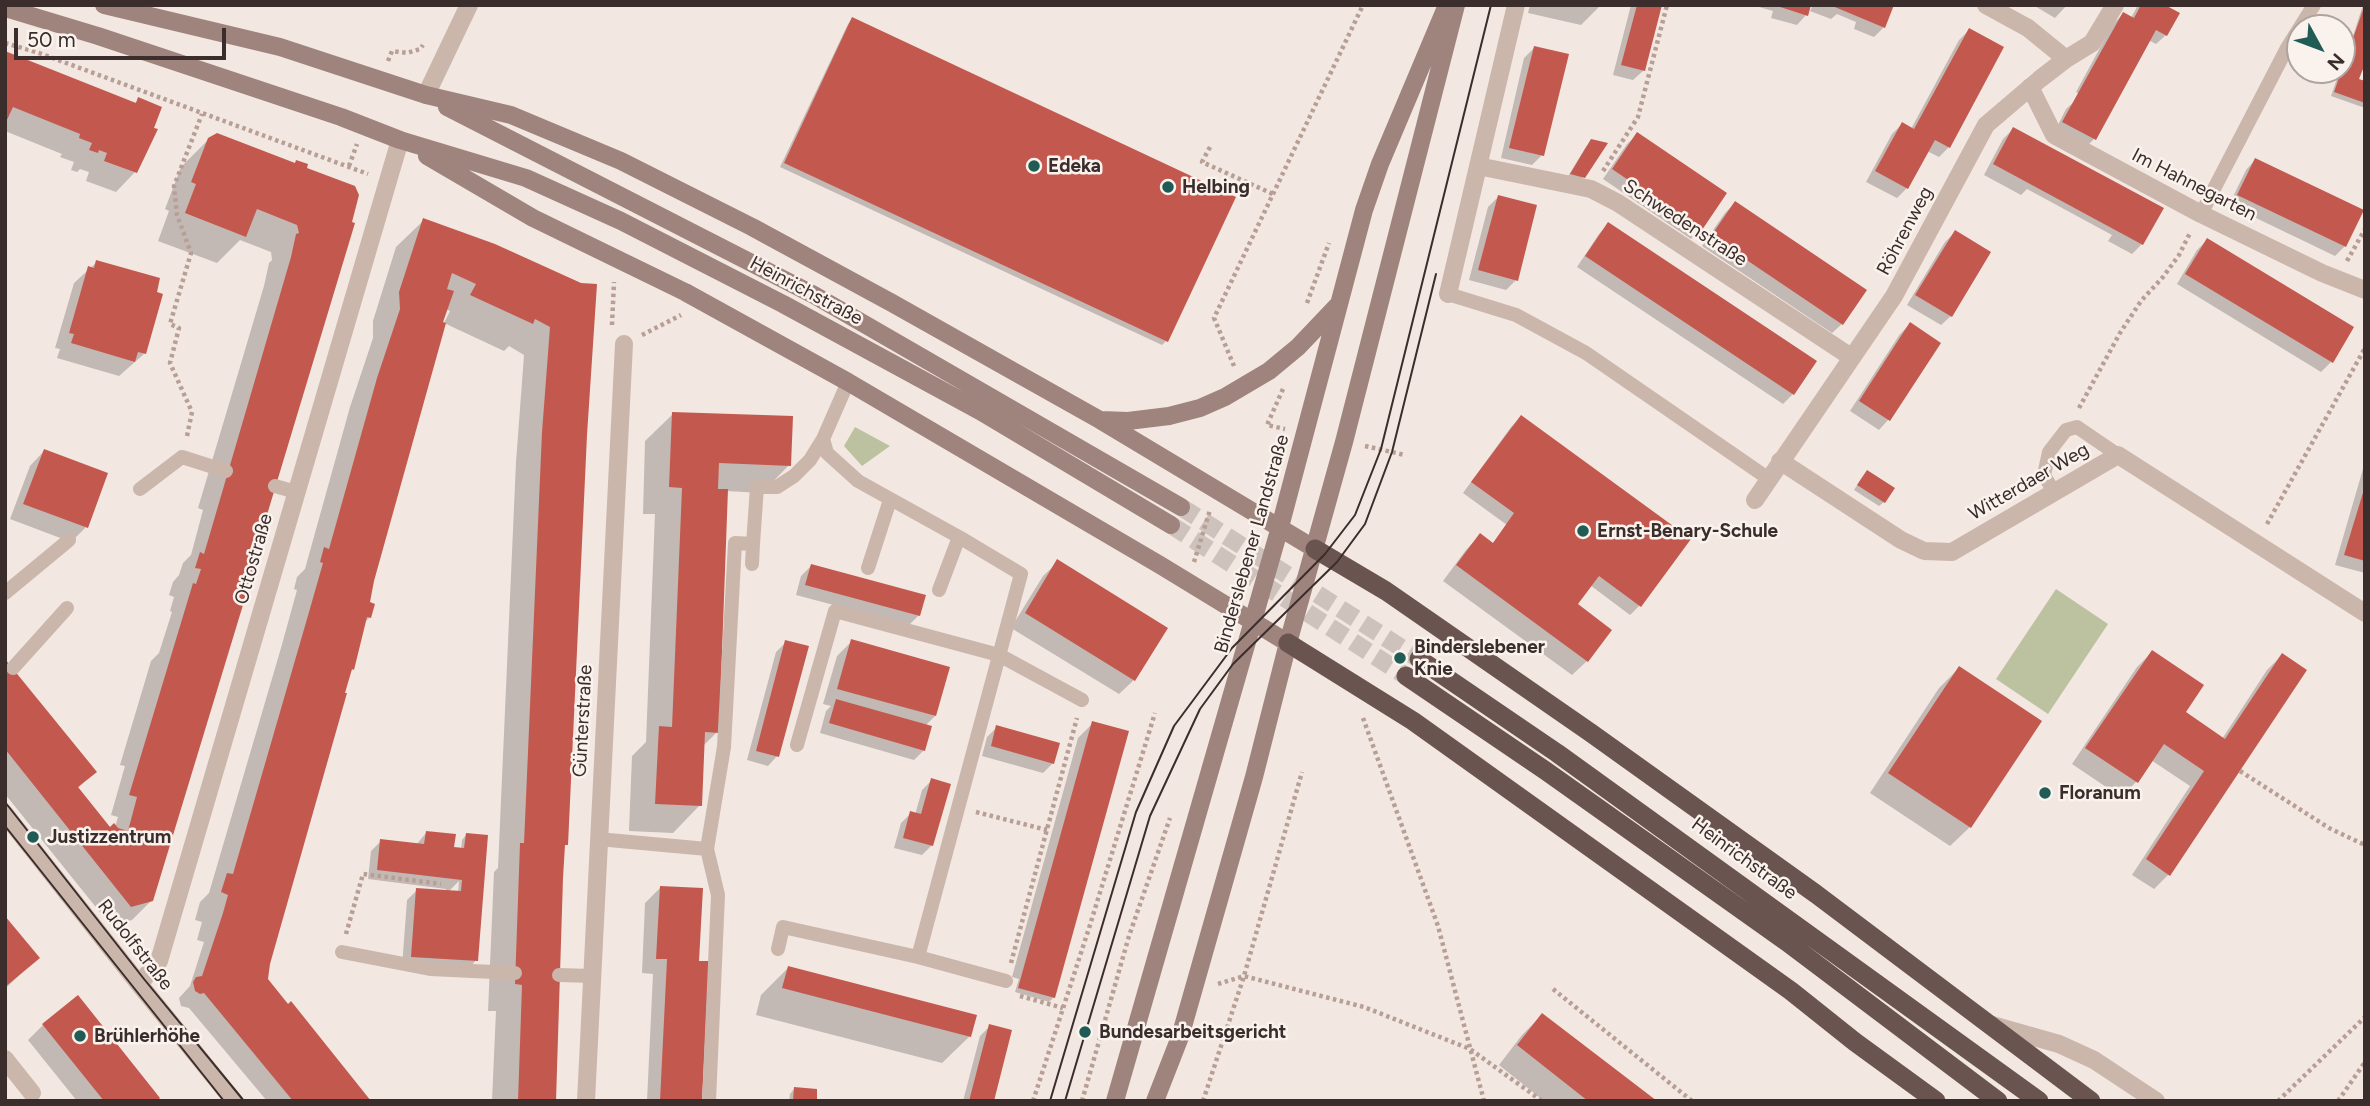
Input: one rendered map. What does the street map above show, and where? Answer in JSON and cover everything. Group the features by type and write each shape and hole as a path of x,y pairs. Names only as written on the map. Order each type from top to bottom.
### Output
{"highway":[{"path":"1315,549 1386,592 1591,733 1816,894 2091,1101"},
{"path":"1288,643 1424,729 1791,990 1855,1042 1936,1101"},
{"name":"Heinrichstraße","path":"1419,659 1557,753 2039,1101"},
{"path":"1406,676 1546,771 1776,934 1998,1101"}],"main road":[{"name":"Heinrichstraße","path":"104,5 281,47 425,95 511,115 621,161 752,227 892,303 1100,420 1315,549"},
{"name":"Binderslebener Landstraße","path":"1115,1101 1280,527 1368,198 1447,5"},
{"path":"1154,1101 1180,1037 1254,777 1456,5"},
{"name":"Heinrichstraße","path":"5,8 341,117 400,140 526,178 621,221 783,304 980,411 1171,525"},
{"name":"Heinrichstraße","path":"425,95 814,295 1181,507"},
{"name":"Heinrichstraße","path":"400,140 533,218 685,292 848,382"},
{"path":"1100,420 1128,421 1169,416 1200,408 1269,370 1298,348 1340,304"},
{"path":"848,382 1188,581 1288,643"}],"street":[{"path":"425,95 469,5"},
{"path":"1448,294 1516,5"},
{"path":"1986,5 2028,28 2066,59"},
{"name":"Röhrenweg","path":"1755,500 1894,296 1986,125 2066,59 2092,43 2115,5"},
{"name":"Im Hahnegarten","path":"2030,87 2054,135 2201,214 2337,279 2365,289"},
{"name":"Ottostraße","path":"139,984 159,961 400,140"},
{"name":"Schwedenstraße","path":"1478,166 1591,189 1618,203 1851,357"},
{"name":"Günterstraße","path":"586,1101 624,344"},
{"name":"Witterdaer Weg","path":"1780,461 1902,540 1924,551 1952,552 2118,455 2365,613"},
{"name":"Rudolfstraße","path":"5,814 234,1101"},
{"path":"1992,1024 2059,1044 2094,1060 2156,1101"},
{"path":"7,1064 32,1093"}],"lane":[{"path":"2201,214 2287,48 2314,5"},
{"path":"1448,294 1516,316 1586,353 1769,479"},
{"path":"752,564 757,487 778,487 810,460 823,439 848,382"},
{"path":"2054,492 2044,475 2049,453 2066,430 2077,427 2118,455"},
{"path":"823,439 827,453 859,481 1021,574 918,957"},
{"path":"140,489 182,457 226,471"},
{"path":"275,486 296,492"},
{"path":"868,568 890,500"},
{"path":"939,590 958,537"},
{"path":"5,593 69,540"},
{"path":"709,1101 718,895 707,849 724,747 735,543 752,544"},
{"path":"13,668 67,608"},
{"path":"797,746 835,611 999,655 1082,700"},
{"path":"598,839 707,849"},
{"path":"778,949 783,927 918,957 1006,981"},
{"path":"342,952 430,969 515,972"},
{"path":"559,975 591,976"}],"path":[{"path":"1242,387 1214,318 1363,5"},
{"path":"1591,189 1638,117 1668,5"},
{"path":"388,63 392,51 407,53 420,49 427,38"},
{"path":"5,43 349,166 388,183"},
{"path":"182,457 192,412 170,363 179,328 170,324 191,253 177,215 174,186 202,114"},
{"path":"349,166 360,136"},
{"path":"1210,147 1202,162 1273,194"},
{"path":"2077,427 2079,404 2106,356 2141,301 2179,256 2201,214"},
{"path":"2337,279 2365,229"},
{"path":"611,323 614,288"},
{"path":"624,344 704,303"},
{"path":"2256,544 2365,348"},
{"path":"1188,581 1216,489"},
{"path":"1063,1008 1003,991 1082,700"},
{"path":"1033,1101 1155,713"},
{"path":"1363,717 1438,926 1484,1101"},
{"path":"2240,771 2329,828 2365,845"},
{"path":"1203,1101 1244,976 1302,772"},
{"path":"1082,1101 1129,936 1174,806"},
{"path":"958,807 1047,830"},
{"path":"342,952 363,874 441,884"},
{"path":"1194,990 1244,976 1364,1007 1470,1049 1542,1101"},
{"path":"1553,989 1692,1101"},
{"path":"2278,1101 2365,1017"},
{"path":"2338,1101 2365,1062"}],"green space":[{"path":"855,427 890,446 862,466 844,446"},
{"path":"2056,589 2108,624 2048,714 1996,679"}],"building":[{"path":"1637,5 1662,5 1645,71 1621,65"},
{"path":"1774,5 1811,5 1808,16"},
{"path":"1830,5 1894,5 1885,28"},
{"path":"2141,5 2165,5 2180,13 2167,36 2156,30 2096,140 2062,122 2123,12 2134,18"},
{"path":"2364,7 2365,64 2359,79 2365,81 2365,103 2334,92 2337,84 2356,84 2356,30"},
{"path":"852,17 1236,197 1168,342 784,163"},
{"path":"1969,28 2004,47 1950,148 1935,140 1908,189 1875,171 1902,122 1914,129"},
{"path":"1534,46 1569,54 1544,156 1509,148"},
{"path":"5,51 136,103 138,97 162,107 154,128 158,129 137,173 104,161 107,153 89,150 92,143 79,138 80,134 13,107 5,124"},
{"path":"2013,127 2164,208 2143,245 1993,164"},
{"path":"1637,132 1727,193 1702,230 1612,169"},
{"path":"217,133 295,163 296,160 308,164 307,168 355,186 359,195 352,222 355,223 257,548 260,549 153,901 131,907 5,749 5,659 97,772 78,787 110,827 114,823 118,828 128,831 137,797 129,795 193,583 196,584 201,569 195,568 200,552 204,554 296,234 299,233 297,225 257,209 246,237 185,213 196,184 191,182 208,138"},
{"path":"1591,139 1608,143 1585,178 1570,174"},
{"path":"2255,158 2364,210 2346,247 2237,195"},
{"path":"1498,195 1537,205 1518,281 1478,270"},
{"path":"1735,201 1867,290 1843,325 1711,236"},
{"path":"423,218 495,244 581,283 597,284 587,435 568,845 565,845 563,878 556,1101 518,1101 522,985 515,984 520,843 524,843 542,432 550,327 535,319 533,324 470,295 476,284 452,273 447,289 454,291 443,322 446,323 374,581 370,602 375,604 371,618 367,617 354,670 352,669 345,693 268,979 288,1004 291,1001 371,1101 293,1101 204,993 195,991 193,982 196,977 202,976 223,913 228,895 221,892 227,873 233,874 323,563 320,562 324,547 329,549 377,378 400,309 399,292"},
{"path":"1608,222 1817,361 1794,395 1585,256"},
{"path":"1955,230 1991,252 1952,317 1915,295"},
{"path":"2207,238 2354,327 2333,363 2185,274"},
{"path":"96,260 160,278 157,292 163,294 146,354 138,352 135,362 71,343 74,334 69,333 88,266 94,268"},
{"path":"1910,322 1941,343 1890,421 1859,401"},
{"path":"672,412 793,416 791,466 719,463 718,489 728,489 719,733 705,732 702,806 655,804 659,726 672,727 682,488 669,487"},
{"path":"1521,415 1691,539 1641,607 1599,576 1578,604 1612,630 1588,662 1456,565 1480,533 1493,543 1514,513 1471,482"},
{"path":"44,449 108,473 88,528 23,504"},
{"path":"1867,470 1895,488 1885,503 1857,485"},
{"path":"2365,486 2365,561 2344,555"},
{"path":"1057,559 1168,628 1135,681 1025,613"},
{"path":"811,564 926,595 920,616 805,585"},
{"path":"851,639 950,667 936,716 837,689"},
{"path":"785,640 809,646 779,757 756,751"},
{"path":"2152,650 2204,685 2186,712 2225,739 2282,653 2307,670 2170,876 2146,859 2204,771 2164,744 2138,783 2085,748"},
{"path":"1959,666 2042,721 1971,828 1888,773"},
{"path":"836,699 932,726 925,751 829,723"},
{"path":"1092,721 1129,731 1055,998 1018,988"},
{"path":"996,725 1060,743 1054,764 991,746"},
{"path":"931,778 951,784 933,846 903,838 910,811 921,814"},
{"path":"426,831 456,834 454,847 464,848 466,833 488,835 478,961 411,957 416,888 461,891 462,880 377,870 380,839 424,844"},
{"path":"660,886 703,888 699,961 709,961 702,1101 660,1101 667,959 656,959"},
{"path":"5,916 40,958 5,987"},
{"path":"788,966 977,1015 971,1037 782,988"},
{"path":"78,995 160,1098 157,1101 104,1101 42,1024"},
{"path":"1542,1013 1657,1101 1588,1101 1517,1045"},
{"path":"989,1024 1012,1030 994,1101 969,1101"},
{"path":"794,1087 817,1089 817,1101 793,1101"}],"tunnel":[{"path":"1181,507 1419,659"},
{"path":"1171,525 1406,676"}],"tram line":[{"path":"1050,1101 1136,812 1174,726 1232,648 1325,554 1355,515 1381,449 1491,5"},
{"path":"1065,1101 1150,816 1200,709 1233,664 1337,562 1365,524 1392,452 1436,274"},
{"path":"5,802 244,1101"},
{"path":"5,826 224,1101"}],"place":[{"name":"Edeka","path":"1034,166"},
{"name":"Helbing","path":"1168,187"},
{"name":"Ernst-Benary-Schule","path":"1583,531"},
{"name":"Binderslebener Knie","path":"1400,658"},
{"name":"Floranum","path":"2045,793"},
{"name":"Justizzentrum","path":"33,837"},
{"name":"Bundesarbeitsgericht","path":"1085,1032"},
{"name":"Brühlerhöhe","path":"80,1036"}]}
